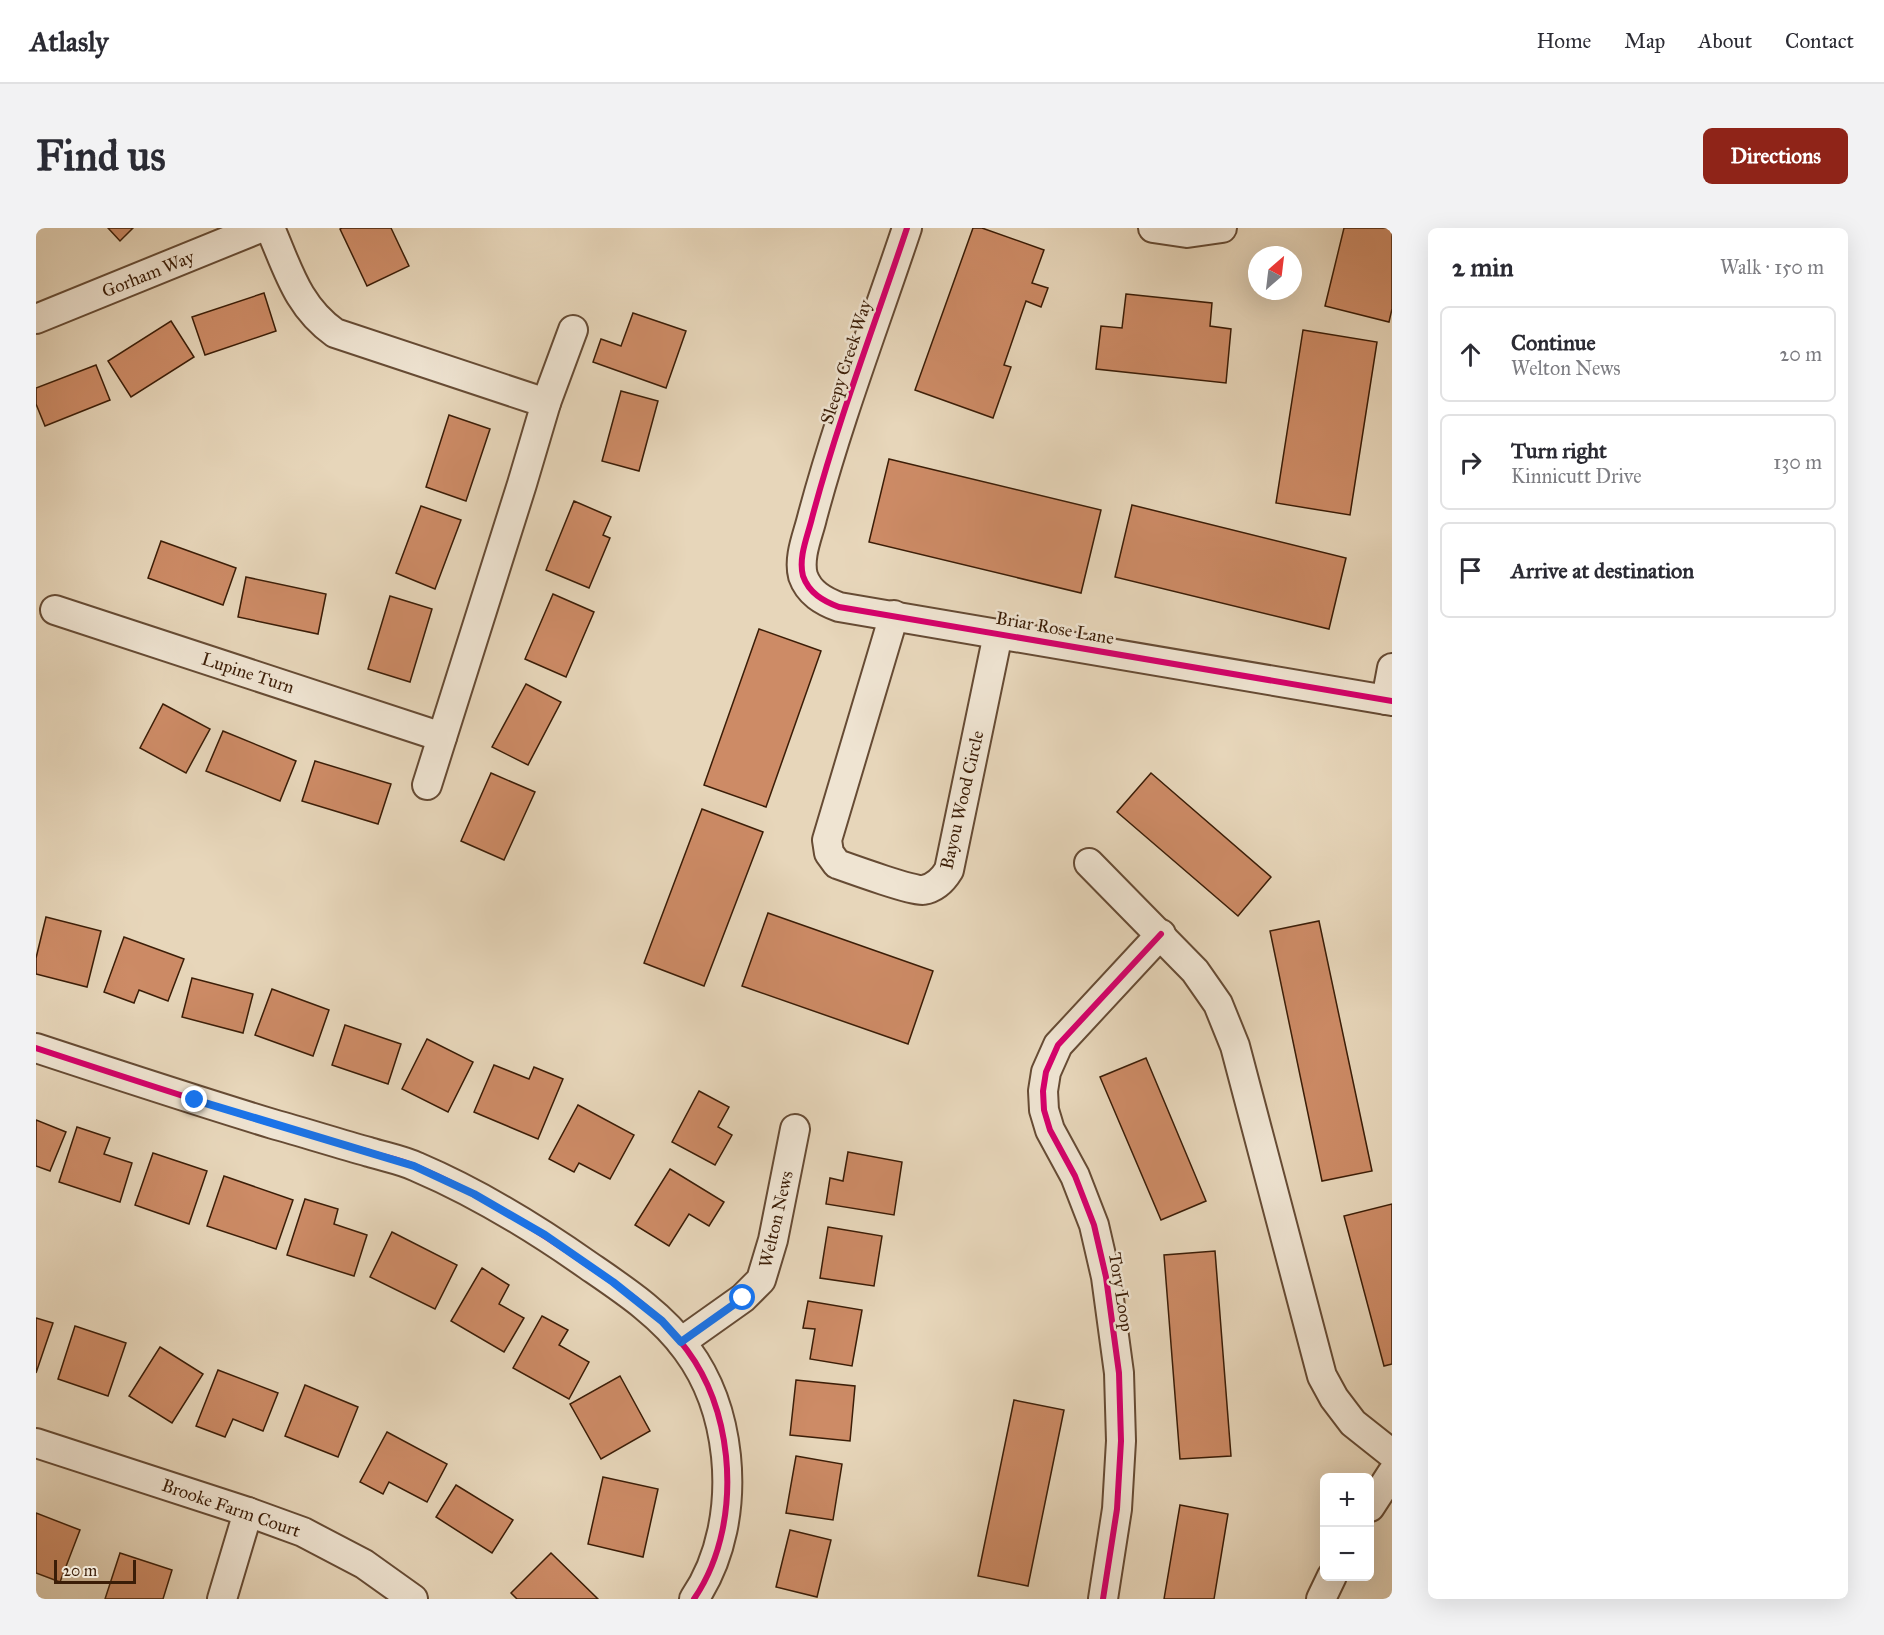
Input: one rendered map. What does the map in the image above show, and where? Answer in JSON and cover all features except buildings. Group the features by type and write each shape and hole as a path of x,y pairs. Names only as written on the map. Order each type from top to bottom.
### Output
{"street":[{"name":"Gorham Way","path":"36,319 260,228"},
{"path":"270,228 301,299 320,322 335,333 546,403"},
{"name":"Sleepy Creek Way","path":"816,506 907,228"},
{"path":"1153,228 1187,233 1222,228"},
{"path":"427,785 546,403 573,330"},
{"name":"Briar Rose Lane","path":"816,506 802,559 803,576 811,590 824,601 839,606 1389,700 1392,668"},
{"name":"Lupine Turn","path":"55,610 442,737"},
{"name":"Bayou Wood Circle","path":"894,615 827,840 829,854 837,864 921,891 935,885 944,878 949,870 998,634"},
{"path":"1089,863 1195,970 1218,1004 1235,1046 1322,1376 1334,1398 1353,1423 1392,1454"},
{"name":"Tory Loop","path":"1103,1599 1117,1509 1121,1441 1119,1373 1106,1277 1094,1226 1074,1176 1050,1130 1044,1110 1043,1091 1046,1072 1058,1045 1161,934"},
{"path":"36,1048 195,1100 414,1166 474,1194 545,1235 618,1286 662,1321 698,1366 716,1406 724,1434 729,1479 726,1518 716,1555 694,1599"},
{"name":"Welton News","path":"681,1342 743,1298 761,1280 773,1240 795,1129"},
{"name":"Brooke Farm Court","path":"36,1443 303,1532 354,1559 413,1599"},
{"path":"1374,1501 1392,1473"},
{"path":"222,1599 248,1512"},
{"path":"1321,1599 1330,1581"}],"cycle path":[{"path":"907,228 845,408 804,546 803,576 813,592 839,607 1392,701"},
{"path":"1103,1599 1117,1509 1121,1441 1119,1373 1106,1277 1094,1225 1075,1176 1050,1130 1044,1110 1043,1091 1046,1072 1058,1045 1161,934"},
{"path":"36,1048 243,1115 399,1160 440,1177 527,1225 616,1284 654,1314 677,1337 702,1374 714,1400 726,1456 727,1493 718,1549 704,1583 694,1599"}],"route":[{"path":"195,1100 414,1166 474,1194 545,1235 613,1282 662,1321 681,1342 743,1298"}]}
